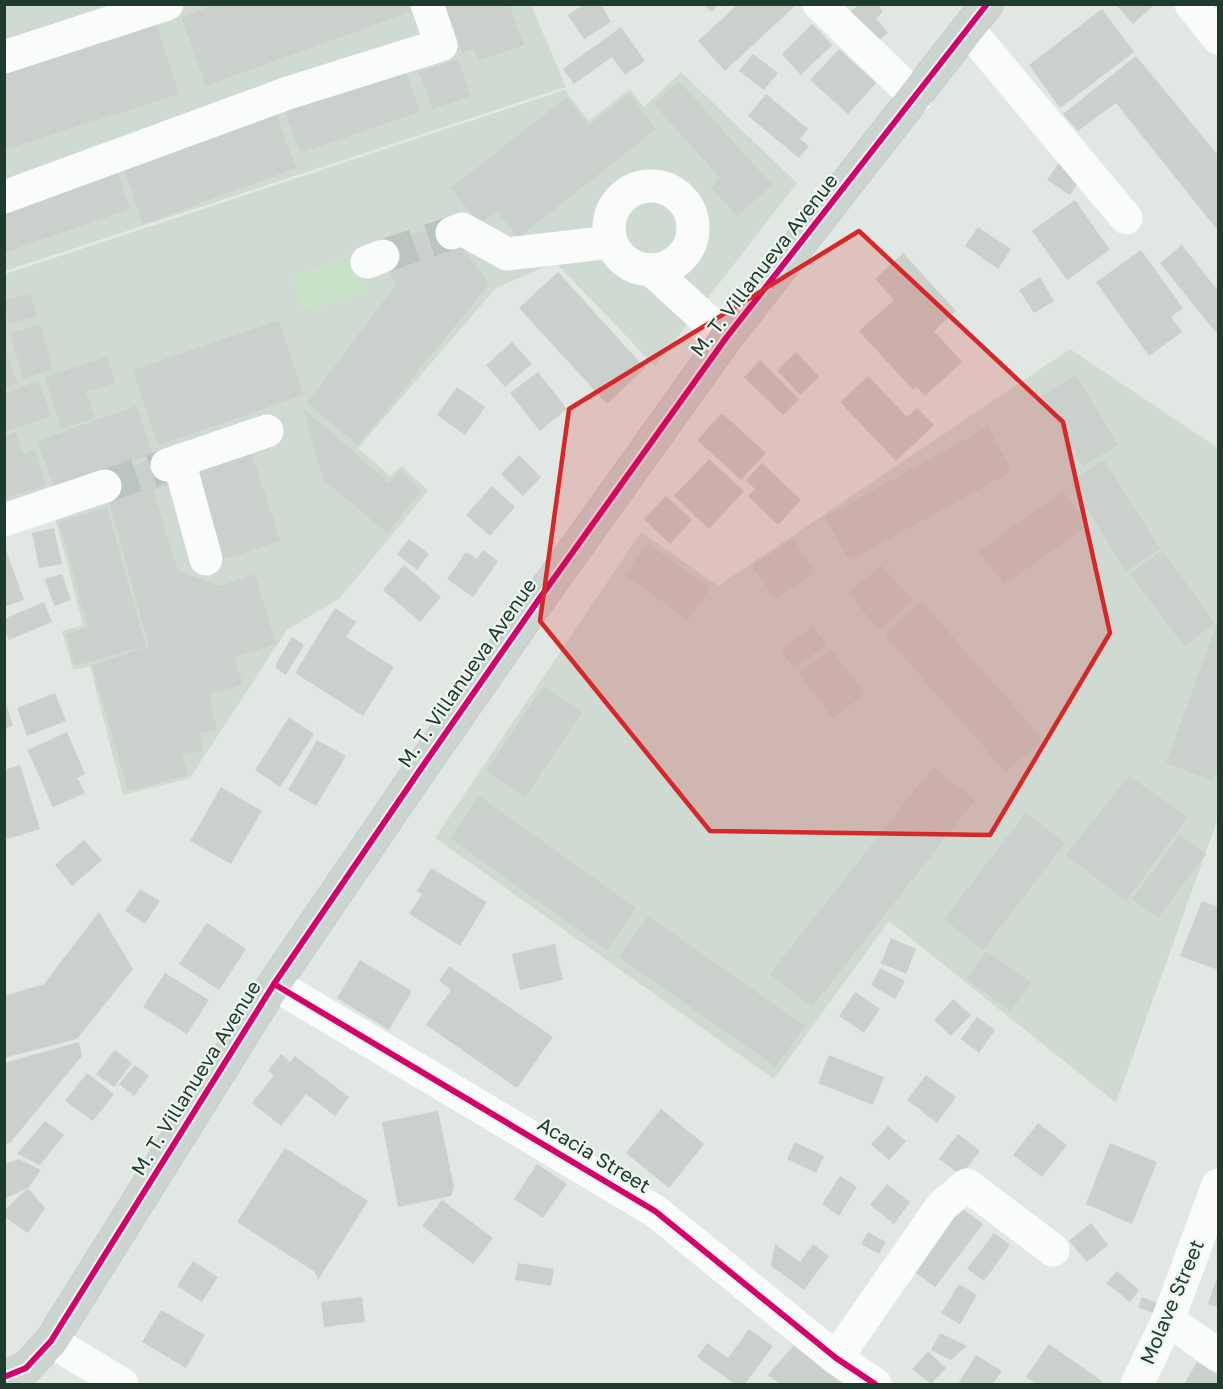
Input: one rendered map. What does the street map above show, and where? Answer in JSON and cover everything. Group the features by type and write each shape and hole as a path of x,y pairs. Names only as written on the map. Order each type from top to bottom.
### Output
{"main road":[{"name":"M. T. Villanueva Avenue","path":"4,1377 26,1368 51,1341 274,984 523,622 726,338 977,17"}],"street":[{"path":"4,57 167,4"},
{"path":"4,197 288,93 441,45 427,4"},
{"path":"819,4 916,97"},
{"path":"1191,4 1218,38"},
{"path":"977,17 1126,218"},
{"path":"650,186 663,188 684,202 693,226 686,251 677,261 665,268 652,270 627,263 617,254 611,242 609,229 616,204 626,194 637,188 650,186"},
{"path":"452,232 462,230 507,254 611,242"},
{"path":"652,270 726,338"},
{"path":"207,559 173,463 267,431"},
{"path":"4,520 105,486"},
{"name":"Acacia Street","path":"274,984 655,1211 836,1358 875,1384"},
{"path":"836,1358 942,1206 967,1185 1053,1250"},
{"name":"Molave Street","path":"1137,1384 1168,1320 1218,1185"},
{"path":"1168,1320 1218,1355"},
{"path":"51,1341 122,1384"}],"highlighted area":[{"path":"859,231 1063,422 1110,633 990,835 710,831 540,621 569,409"}],"shaded area":[{"path":"4,5 531,5 566,87 5,271"},
{"path":"681,72 797,183 655,366 555,262 496,288 358,448 390,476 402,466 428,491 340,598 287,630 190,778 123,795 90,666 73,670 62,631 83,625 49,494 5,506 5,274 565,90 589,121 630,89 644,107"},
{"path":"1070,349 1218,448 1218,818 1116,1103 889,921 774,1079 435,838 641,532 718,586"}],"green space":[{"path":"353,257 364,291 303,311 292,276"}],"building":[{"path":"217,4 407,4 410,12 206,86 181,17"},
{"path":"444,4 509,4 524,45 478,61 474,49 462,53"},
{"path":"584,4 601,4 611,22 584,39 568,15"},
{"path":"702,4 718,4 712,12"},
{"path":"738,4 797,4 725,71 698,41"},
{"path":"860,4 878,4 883,12 876,18 888,33 872,46 847,14"},
{"path":"1115,4 1155,4 1133,24"},
{"path":"1102,9 1134,52 1060,108 1029,65"},
{"path":"153,13 179,94 4,150 4,61"},
{"path":"812,24 832,45 801,75 782,54"},
{"path":"621,27 645,61 625,75 612,57 574,84 563,69"},
{"path":"839,49 876,83 848,114 810,80"},
{"path":"753,54 778,73 764,90 739,71"},
{"path":"1136,56 1218,155 1218,231 1116,103 1078,131 1063,114"},
{"path":"458,59 471,96 432,109 419,72"},
{"path":"402,62 420,112 300,153 282,103"},
{"path":"679,81 772,185 737,216 711,187 720,178 654,104"},
{"path":"629,94 656,129 518,238 497,211 479,224 451,188 567,97 589,125"},
{"path":"766,94 808,129 800,139 809,146 799,158 748,116"},
{"path":"276,112 296,168 143,224 123,168"},
{"path":"1060,161 1082,177 1070,195 1047,180"},
{"path":"114,164 130,209 4,253 4,204"},
{"path":"1075,200 1110,250 1067,280 1032,231"},
{"path":"445,224 489,284 358,445 307,403 395,286 379,246"},
{"path":"978,227 1011,249 998,269 965,246"},
{"path":"1182,245 1218,291 1218,335 1160,263"},
{"path":"1141,250 1183,308 1171,317 1182,332 1149,356 1096,282"},
{"path":"903,253 956,311 934,331 962,362 925,396 917,387 913,390 859,331 894,300 875,279"},
{"path":"558,272 645,368 607,404 519,308"},
{"path":"1040,277 1054,301 1034,313 1019,290"},
{"path":"31,293 36,317 9,324 4,300"},
{"path":"279,320 304,395 158,445 133,370"},
{"path":"40,324 53,370 23,379 10,333"},
{"path":"512,342 532,364 505,387 486,365"},
{"path":"4,345 17,384 4,388"},
{"path":"796,352 819,377 800,395 777,370"},
{"path":"107,357 115,383 86,392 95,418 61,429 45,376"},
{"path":"760,360 799,399 783,415 744,377"},
{"path":"538,372 567,409 540,431 510,393"},
{"path":"1076,375 1118,445 1083,466 1041,396"},
{"path":"868,376 907,417 917,408 934,425 896,461 840,402"},
{"path":"39,381 51,416 4,432 4,393"},
{"path":"457,387 485,407 465,435 437,415"},
{"path":"136,406 153,454 55,490 37,441"},
{"path":"303,408 389,483 401,471 421,492 387,533 323,479"},
{"path":"722,413 766,453 741,480 697,440"},
{"path":"988,427 1012,471 849,561 825,517"},
{"path":"16,432 23,454 35,450 46,485 6,498 4,436"},
{"path":"163,454 172,484 153,490 178,571 220,586 255,574 276,644 235,657 243,685 209,695 217,729 200,733 203,750 182,755 188,775 128,791 92,665 149,646 102,477"},
{"path":"252,454 281,541 218,561 190,474"},
{"path":"519,455 541,477 523,496 501,474"},
{"path":"709,459 744,491 709,529 674,496"},
{"path":"1104,460 1160,549 1126,571 1070,482"},
{"path":"762,463 801,500 778,525 748,496 755,489 746,480"},
{"path":"492,486 515,507 490,536 466,515"},
{"path":"1063,491 1088,525 1004,585 979,551"},
{"path":"666,496 692,520 670,544 644,519"},
{"path":"107,507 146,646 75,666 66,634 88,627 59,522"},
{"path":"54,528 62,564 39,568 32,533"},
{"path":"793,538 815,572 775,599 752,566"},
{"path":"409,539 429,554 417,570 397,554"},
{"path":"647,543 710,588 688,620 625,575"},
{"path":"4,544 24,600 4,607"},
{"path":"483,550 498,561 473,597 447,579 466,552 477,559"},
{"path":"1162,550 1215,623 1184,646 1130,574"},
{"path":"404,565 441,597 420,622 383,590"},
{"path":"881,565 913,600 880,630 848,594"},
{"path":"62,574 71,600 54,606 45,579"},
{"path":"921,601 1043,739 1006,772 884,635"},
{"path":"44,602 52,622 9,640 4,628 4,619"},
{"path":"335,608 356,622 346,637 394,667 363,716 295,673"},
{"path":"1218,620 1218,767 1213,781 1166,763"},
{"path":"813,626 827,645 794,668 781,650"},
{"path":"292,637 304,645 286,675 276,668 276,664"},
{"path":"831,649 865,694 833,718 799,673"},
{"path":"543,686 582,712 525,797 486,771"},
{"path":"55,693 66,721 27,736 17,708"},
{"path":"4,697 13,726 4,729"},
{"path":"289,717 314,734 280,787 255,770"},
{"path":"67,732 85,774 78,778 85,793 53,807 27,749 31,750"},
{"path":"317,740 346,756 316,806 288,790"},
{"path":"20,765 40,829 4,840 4,770"},
{"path":"933,767 975,800 812,1007 770,974"},
{"path":"1129,776 1188,817 1126,901 1066,855"},
{"path":"221,787 262,811 231,864 190,841"},
{"path":"479,796 636,908 607,950 450,838"},
{"path":"1026,813 1065,843 983,950 944,919"},
{"path":"1180,835 1206,854 1158,918 1132,899"},
{"path":"84,840 102,860 72,886 55,865"},
{"path":"431,868 487,902 460,946 409,914 422,894 417,891"},
{"path":"140,889 160,901 145,924 125,911"},
{"path":"1202,901 1218,907 1218,970 1180,956"},
{"path":"99,912 133,969 77,1039 4,1058 4,996 44,984"},
{"path":"648,916 805,1026 776,1067 619,957"},
{"path":"207,923 246,949 219,990 179,964"},
{"path":"891,938 916,949 906,974 881,963"},
{"path":"555,944 563,980 520,990 512,954"},
{"path":"986,951 1031,982 1011,1011 966,979"},
{"path":"360,960 412,991 389,1030 337,998"},
{"path":"449,966 553,1037 517,1088 426,1025 451,990 439,981"},
{"path":"880,968 905,981 895,999 871,985"},
{"path":"165,973 209,1000 187,1034 143,1007"},
{"path":"855,992 880,1009 864,1033 839,1016"},
{"path":"953,999 971,1015 951,1036 934,1020"},
{"path":"977,1017 995,1030 979,1053 961,1039"},
{"path":"79,1042 82,1056 10,1143 4,1144 4,1063"},
{"path":"115,1050 132,1063 114,1087 96,1074"},
{"path":"281,1054 290,1062 295,1056 349,1097 335,1116 306,1094 281,1126 252,1103 274,1075 268,1071"},
{"path":"829,1055 884,1077 873,1105 818,1083"},
{"path":"135,1065 149,1076 134,1096 119,1084"},
{"path":"87,1073 114,1094 93,1121 65,1101"},
{"path":"926,1075 956,1097 937,1123 907,1100"},
{"path":"661,1109 704,1144 669,1188 626,1153"},
{"path":"438,1111 454,1187 451,1196 398,1207 382,1122"},
{"path":"45,1121 64,1135 40,1165 17,1154"},
{"path":"1038,1123 1067,1145 1042,1177 1013,1155"},
{"path":"888,1126 906,1141 889,1160 871,1144"},
{"path":"958,1134 980,1151 961,1175 939,1159"},
{"path":"795,1142 824,1156 816,1173 787,1159"},
{"path":"1110,1143 1157,1162 1132,1224 1086,1204"},
{"path":"285,1148 368,1201 318,1280 315,1272 237,1222"},
{"path":"19,1159 41,1170 28,1188 4,1199 4,1164"},
{"path":"537,1164 567,1184 543,1218 514,1199"},
{"path":"840,1176 857,1187 839,1216 822,1204"},
{"path":"887,1184 910,1202 894,1224 870,1205"},
{"path":"28,1188 45,1208 28,1233 4,1217 4,1211"},
{"path":"442,1200 493,1238 473,1264 422,1226"},
{"path":"960,1207 983,1224 935,1287 912,1270"},
{"path":"1091,1223 1108,1245 1087,1262 1069,1241"},
{"path":"868,1232 886,1242 879,1254 861,1244"},
{"path":"994,1233 1010,1245 984,1281 967,1269"},
{"path":"775,1244 800,1262 813,1244 829,1256 804,1290 771,1266"},
{"path":"193,1261 218,1277 202,1302 177,1286"},
{"path":"518,1263 554,1269 551,1286 515,1280"},
{"path":"1117,1271 1139,1290 1130,1302 1106,1283"},
{"path":"1218,1275 1218,1307 1208,1304"},
{"path":"959,1284 977,1295 960,1324 941,1313"},
{"path":"362,1297 365,1322 324,1327 321,1302"},
{"path":"1142,1297 1156,1303 1153,1313 1138,1307"},
{"path":"161,1310 205,1335 186,1368 142,1342"},
{"path":"749,1329 773,1346 745,1384 735,1384 697,1357 707,1343 728,1358"},
{"path":"940,1333 967,1346 951,1360 931,1350"},
{"path":"795,1344 843,1384 780,1384 768,1375"},
{"path":"1049,1344 1102,1381 1100,1384 1036,1384 1026,1377"},
{"path":"928,1352 946,1368 931,1384 912,1369"},
{"path":"976,1355 1002,1371 993,1384 958,1384"},
{"path":"1197,1362 1218,1375 1218,1384 1184,1384"}],"tunnel":[{"path":"383,256 452,233"},
{"path":"105,486 167,465"}],"cycle path":[{"path":"4,1377 26,1368 51,1341 274,984 537,602 726,338 987,4"},
{"path":"274,984 655,1211 836,1358 875,1384"}]}
